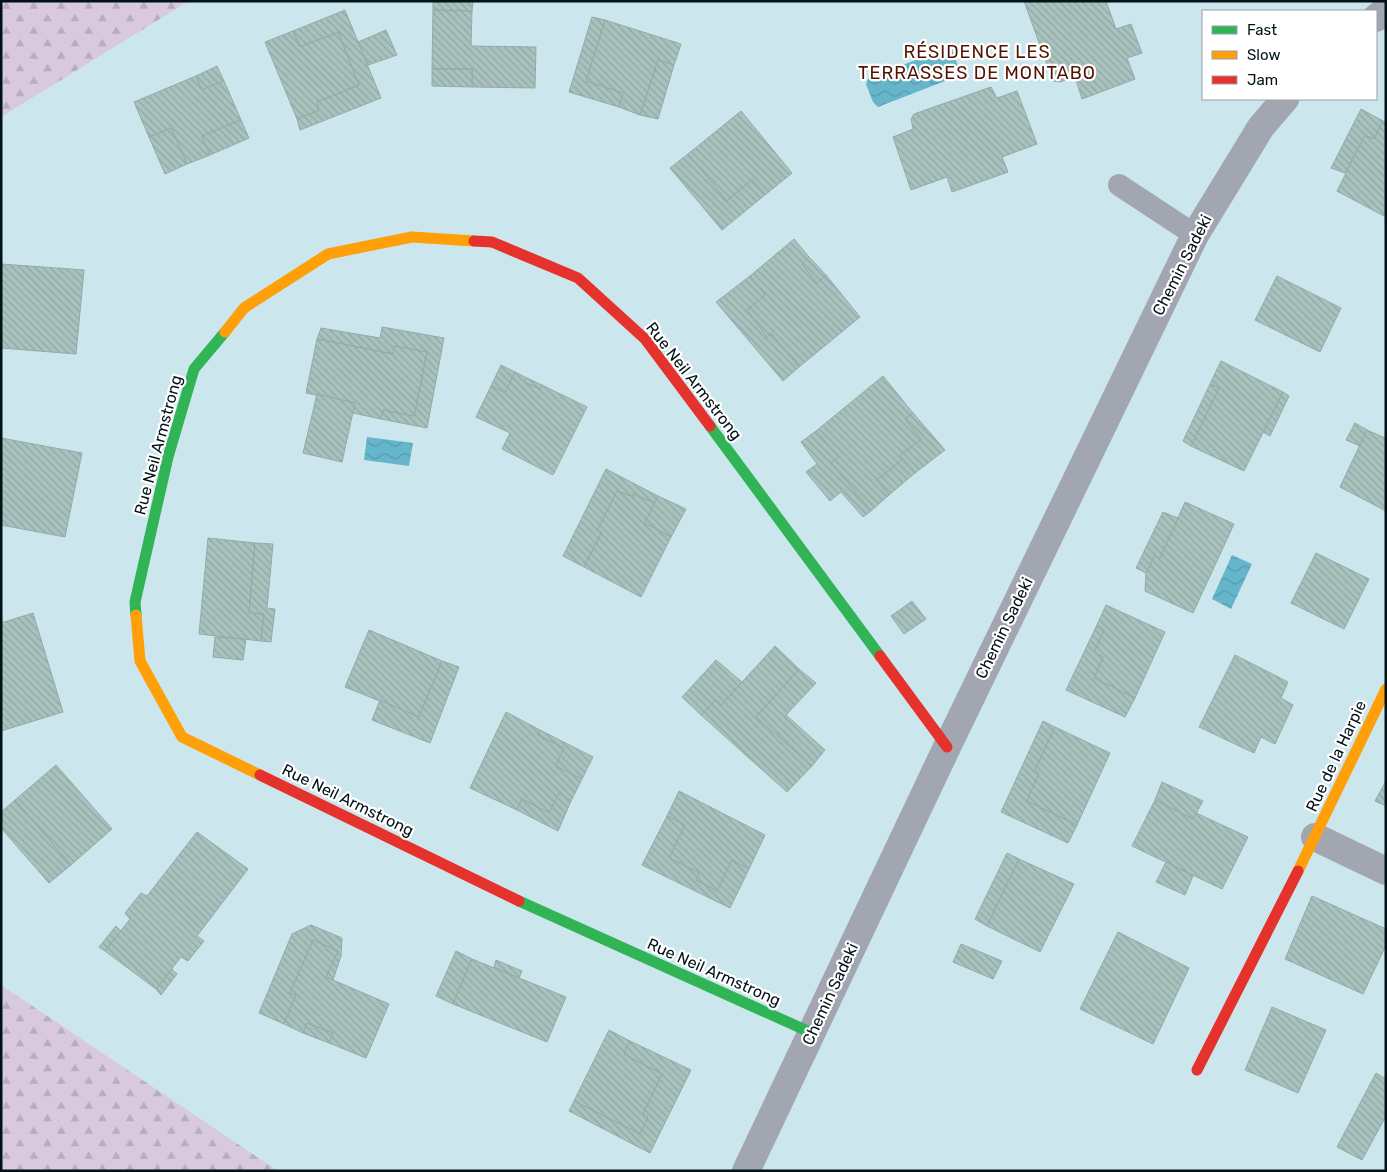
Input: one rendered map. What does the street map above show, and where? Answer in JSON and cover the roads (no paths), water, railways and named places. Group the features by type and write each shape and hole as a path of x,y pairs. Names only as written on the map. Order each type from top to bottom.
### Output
{"street":[{"name":"Chemin Sadeki","path":"746,1171 947,747 1195,235 1261,127 1284,100"},
{"name":"Rue Neil Armstrong","path":"812,1033 520,902 182,737 140,661 135,602 150,545 168,457 194,369 244,308 328,254 412,237 492,242 578,278 645,340 947,747"},
{"name":"Rue de la Harpie","path":"1197,1070 1315,838 1386,688"},
{"path":"1315,838 1386,871"}],"lane":[{"path":"1119,185 1195,235"}],"water":[{"path":"945,48 952,49 959,69 958,76 878,107 873,102 866,84 868,79"},
{"path":"367,437 413,443 409,466 364,460"},
{"path":"1232,555 1252,564 1231,609 1212,599"}],"district":[{"name":"RÉSIDENCE LES TERRASSES DE MONTABO","path":"977,62"}]}
